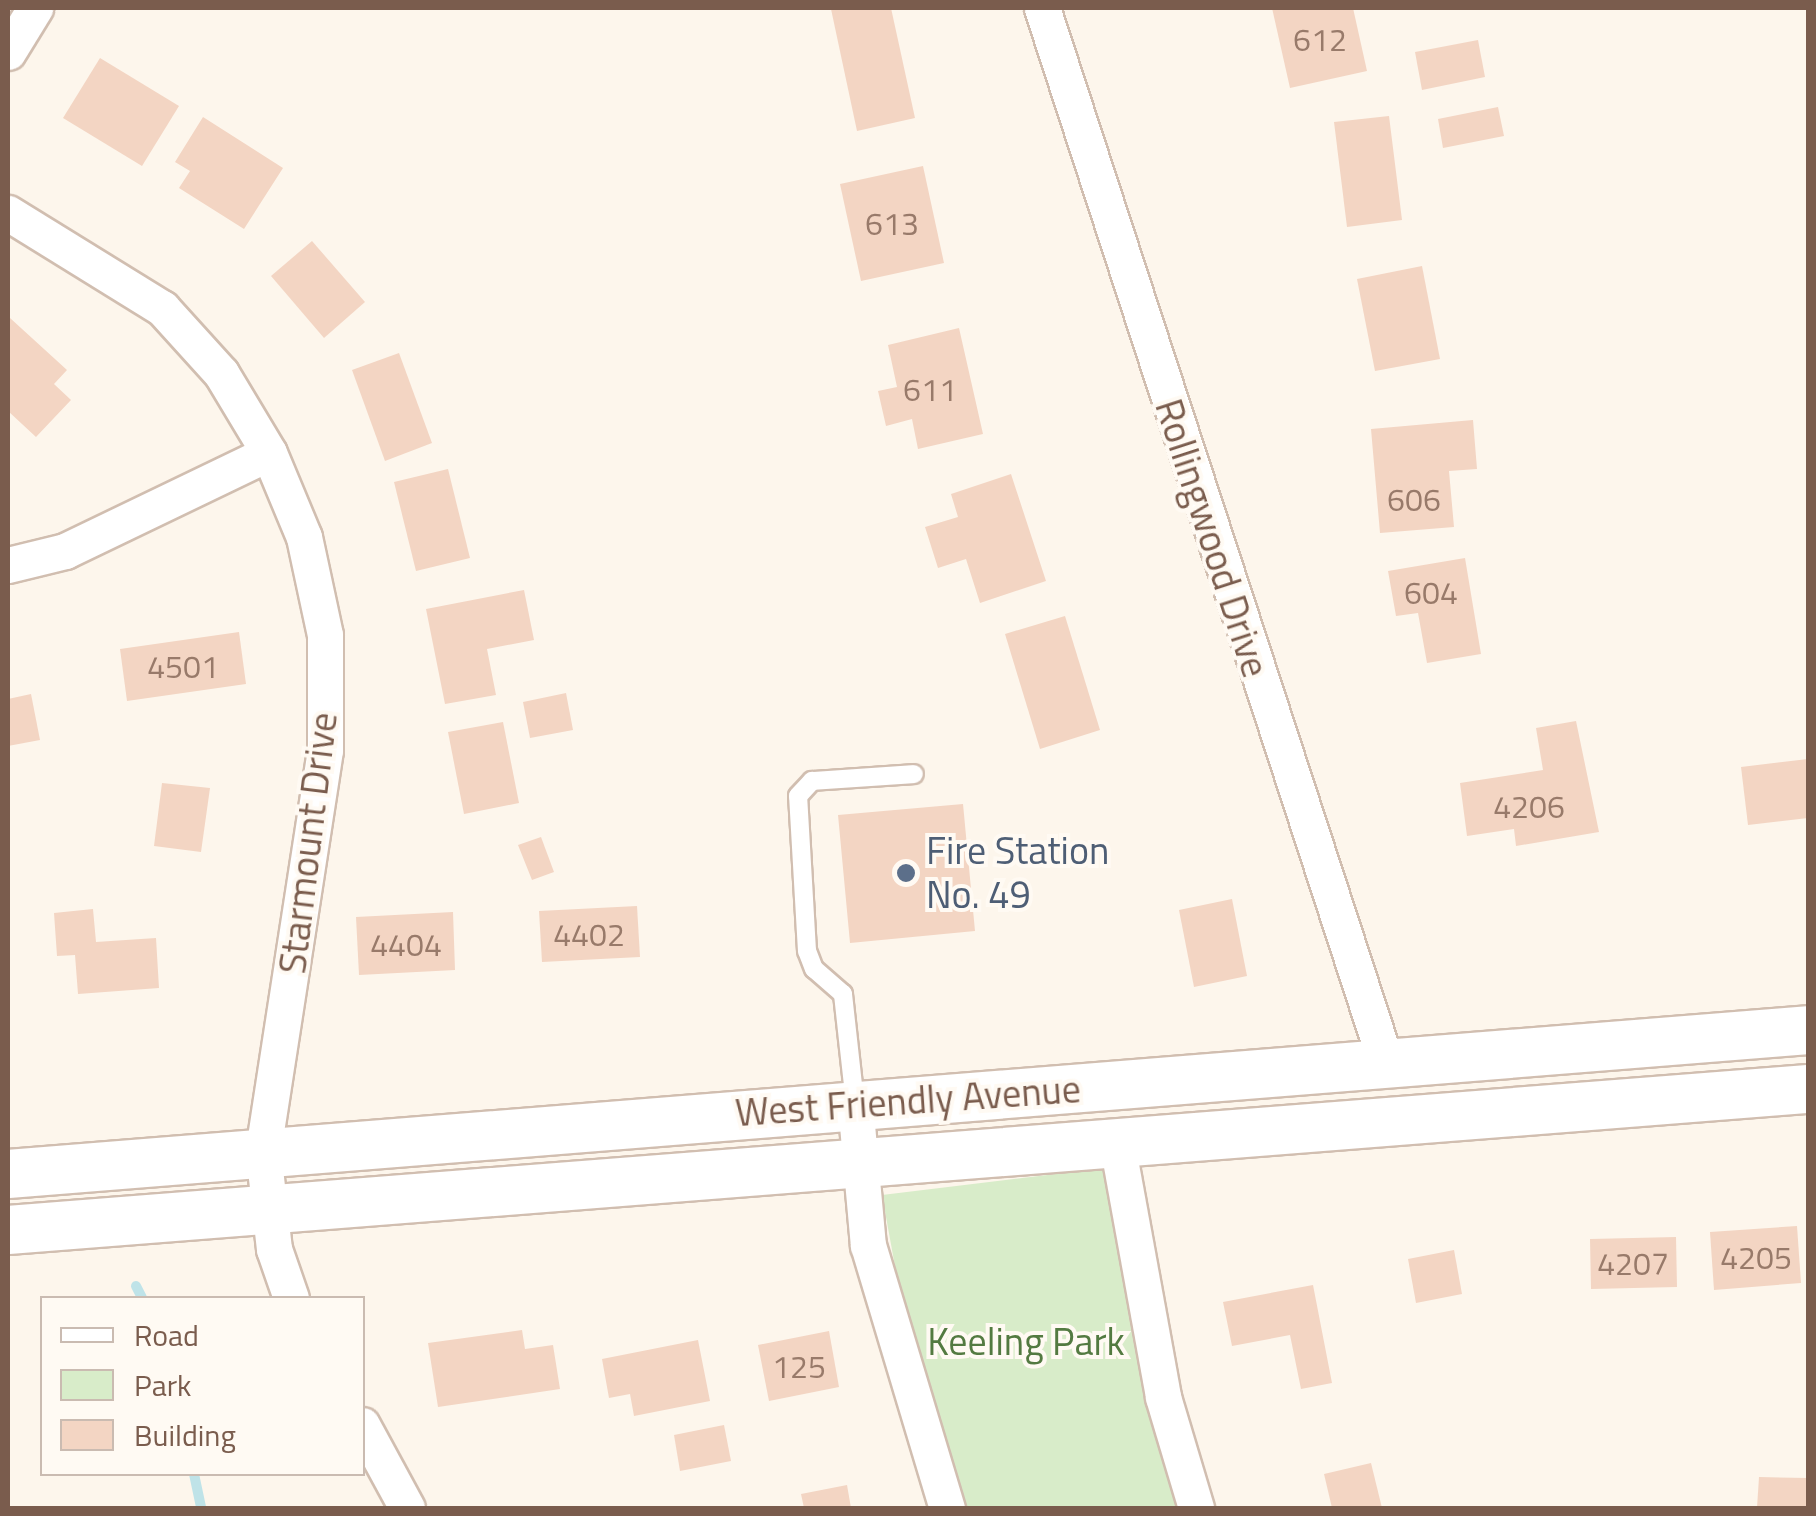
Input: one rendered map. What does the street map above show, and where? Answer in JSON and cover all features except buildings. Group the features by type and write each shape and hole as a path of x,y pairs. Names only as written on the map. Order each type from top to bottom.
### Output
{"main road":[{"name":"West Friendly Avenue","path":"8,1174 855,1103 1387,1066 1808,1030"},
{"name":"West Friendly Avenue","path":"8,1230 268,1214 1808,1088"}],"street":[{"path":"8,52 36,8"},
{"name":"Rollingwood Drive","path":"1042,8 1387,1066"},
{"name":"Starmount Drive","path":"8,213 162,308 221,374 269,453 304,538 325,636 325,750 263,1151 268,1214 290,1296"},
{"path":"8,565 65,551 269,453"},
{"path":"855,1103 868,1245 948,1508"},
{"path":"1117,1143 1163,1397 1196,1508"},
{"path":"365,1431 407,1508"}],"lane":[{"path":"855,1103 843,994 832,976 814,969 807,952 798,796 812,780 914,774"}],"green space":[{"name":"Keeling Park","path":"1106,1168 1184,1508 961,1508 913,1365 882,1195"}],"waterway":[{"path":"136,1286 141,1296"},
{"path":"194,1476 201,1508"}],"place":[{"name":"Fire Station No. 49","path":"906,873"}]}
